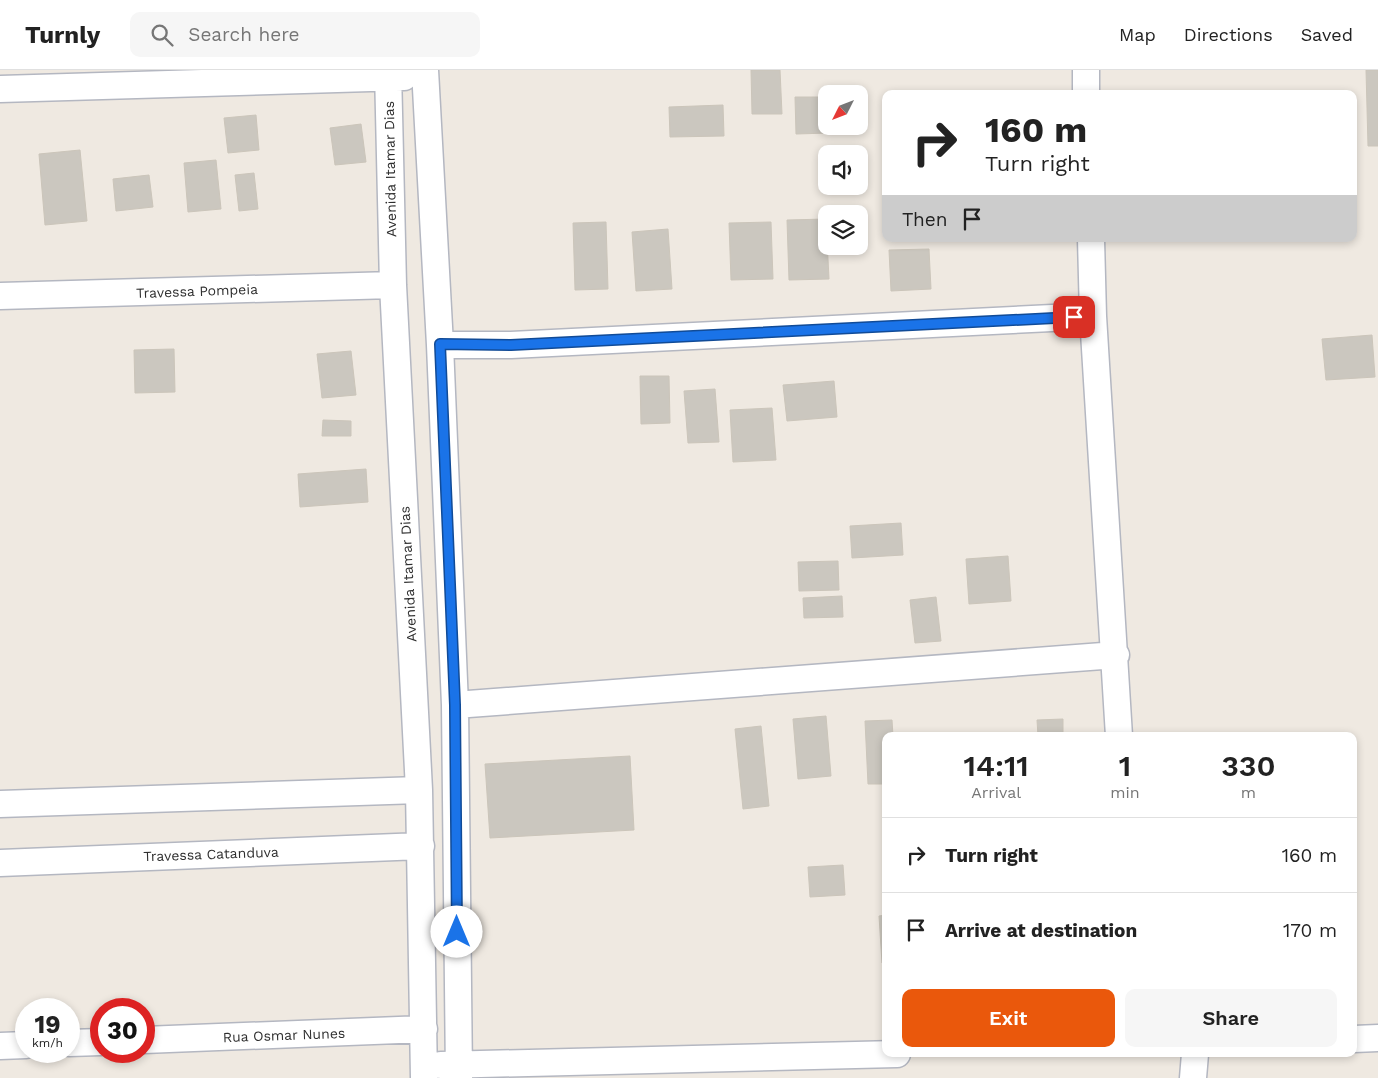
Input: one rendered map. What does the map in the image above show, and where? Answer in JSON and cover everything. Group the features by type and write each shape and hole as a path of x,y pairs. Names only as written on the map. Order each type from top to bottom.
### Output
{"street":[{"path":"1086,70 1086,90"},
{"path":"0,88 425,73 440,344 455,705 459,1071"},
{"name":"Avenida Itamar Dias","path":"388,74 393,285 421,846 423,1072"},
{"path":"1091,242 1093,316 1120,732"},
{"name":"Travessa Pompeia","path":"0,296 393,285"},
{"path":"440,344 511,345 1093,316"},
{"path":"455,705 1116,655"},
{"path":"0,804 419,790"},
{"name":"Travessa Catanduva","path":"0,863 421,846"},
{"name":"Rua Osmar Nunes","path":"155,1040 424,1029"},
{"path":"1357,1039 1378,1038"},
{"path":"0,1046 15,1045"},
{"path":"423,1072 882,1055"},
{"path":"1194,1078 1195,1057"}],"building":[{"path":"751,70 780,70 782,114 752,114"},
{"path":"1366,70 1378,70 1378,146 1368,146"},
{"path":"795,97 818,97 818,133 796,134"},
{"path":"723,105 724,136 670,137 669,107"},
{"path":"256,115 259,150 228,153 224,118"},
{"path":"361,124 366,162 335,165 330,128"},
{"path":"80,150 87,221 45,225 39,154"},
{"path":"216,160 221,209 188,212 184,163"},
{"path":"254,173 258,209 239,211 235,175"},
{"path":"149,175 153,207 116,211 113,179"},
{"path":"818,219 818,255 828,255 829,279 789,280 787,220"},
{"path":"606,222 608,289 575,290 573,223"},
{"path":"771,222 773,279 731,280 729,223"},
{"path":"668,229 672,289 636,291 632,232"},
{"path":"929,249 931,289 891,291 889,250"},
{"path":"1372,335 1375,377 1326,380 1322,339"},
{"path":"174,349 175,392 135,393 134,350"},
{"path":"351,351 356,395 322,398 317,354"},
{"path":"640,376 669,376 670,423 641,424"},
{"path":"834,381 837,417 787,421 783,385"},
{"path":"715,389 719,442 688,443 684,391"},
{"path":"772,408 776,460 733,462 730,410"},
{"path":"323,420 351,421 351,436 322,436"},
{"path":"366,469 368,502 300,507 298,474"},
{"path":"901,523 903,555 852,558 850,526"},
{"path":"1008,556 1011,601 969,604 966,559"},
{"path":"838,561 839,590 799,591 798,562"},
{"path":"842,596 843,617 804,618 803,598"},
{"path":"936,597 941,641 915,643 910,600"},
{"path":"826,716 831,776 798,779 793,719"},
{"path":"1063,719 1063,732 1038,732 1037,720"},
{"path":"892,720 893,732 882,732 882,784 868,784 865,721"},
{"path":"761,726 769,806 743,809 735,729"},
{"path":"630,756 634,830 490,838 485,764"},
{"path":"843,865 845,895 810,897 808,867"},
{"path":"879,916 882,916 882,963"}],"route":[{"path":"457,932 455,705 440,344 511,345 1074,317"}]}
